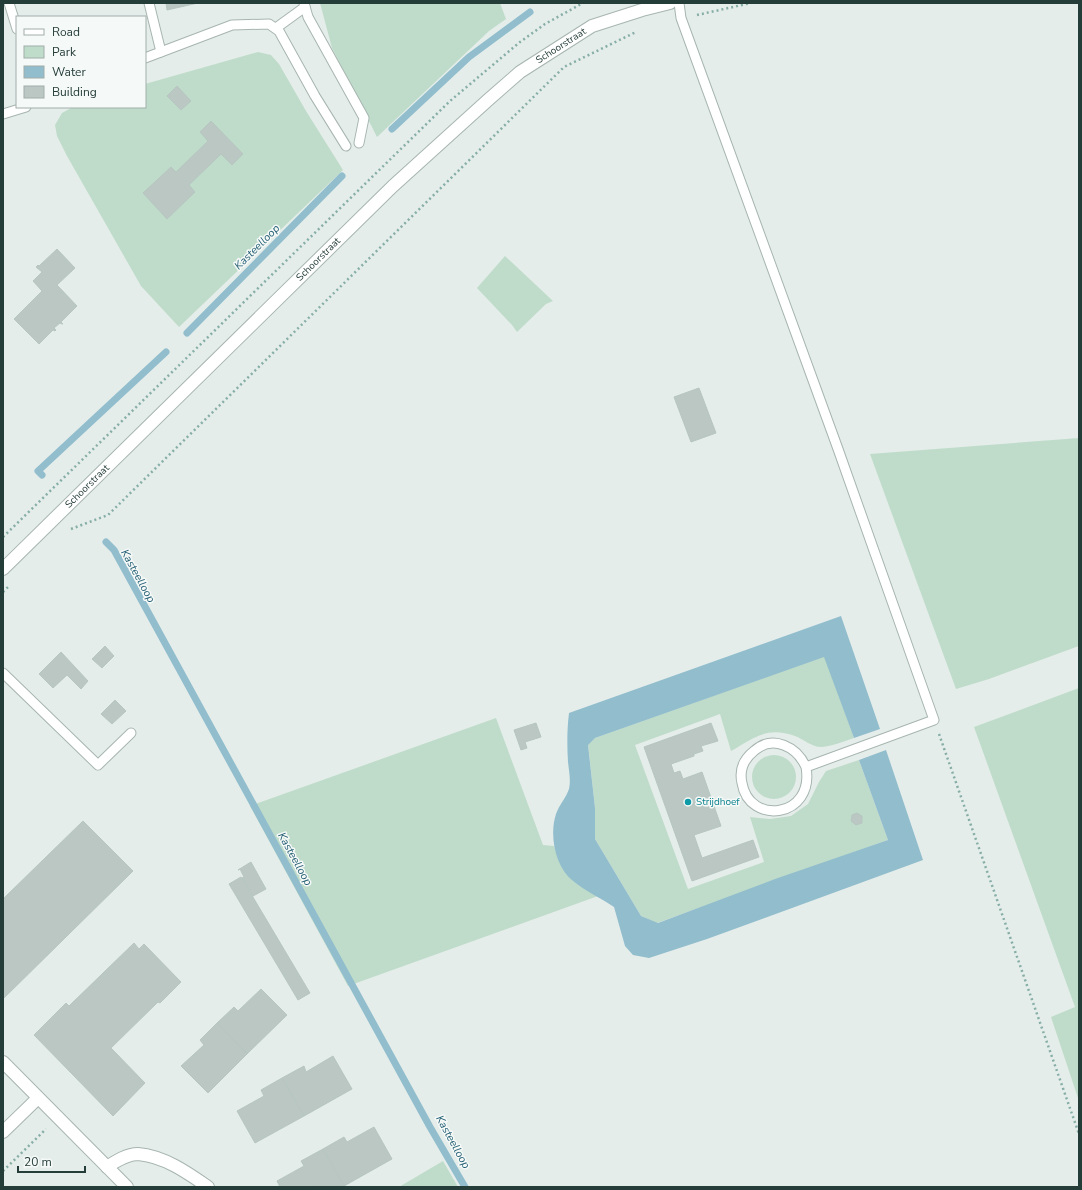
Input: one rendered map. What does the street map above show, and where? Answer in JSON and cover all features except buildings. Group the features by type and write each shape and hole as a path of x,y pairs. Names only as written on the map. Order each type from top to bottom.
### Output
{"street":[{"name":"Schoorstraat","path":"3,569 392,186 520,72 592,26 642,10 670,3"},
{"path":"3,1062 127,1187"},
{"path":"3,1132 38,1098"},
{"path":"107,1167 118,1159 138,1154 160,1159 188,1173 208,1187"}],"lane":[{"path":"9,3 16,26"},
{"path":"149,3 161,52"},
{"path":"679,3 681,18 843,463 934,720 806,767"},
{"path":"276,28 305,5 308,18 364,118 359,143"},
{"path":"146,58 232,25 269,24 279,31 315,96 346,146"},
{"path":"3,114 23,108"},
{"path":"3,673 98,765 131,734"},
{"path":"766,744 787,746 802,758 806,767 808,776 807,786 803,795 796,803 786,808 776,811 766,810 756,805 748,798 743,789 741,778 742,767 748,757 756,749 766,744"}],"path":[{"name":"Schoorstraat","path":"3,537 450,101 520,42 545,24 583,3"},
{"path":"681,18 751,3"},
{"name":"Schoorstraat","path":"92,521 108,515 564,67 642,30"},
{"path":"934,720 1079,1134"},
{"path":"3,1171 50,1125"}],"green space":[{"path":"320,3 500,3 506,19 489,31 377,137 332,48"},
{"path":"258,52 271,55 279,64 343,170 179,327 141,286 67,156 57,136 55,125 62,113 71,108 146,108 146,84"},
{"path":"505,256 553,301 546,304 517,332 477,288"},
{"path":"1079,438 1079,646 989,679 956,689 870,454"},
{"path":"825,656 854,738 833,745 821,747 814,746 795,736 776,732 761,735 731,751 720,714 635,745 688,889 764,862 750,817 770,819 791,816 808,804 826,771 859,760 888,840 657,923 641,916 595,839 595,808 588,744 595,738"},
{"path":"1079,688 1079,1101 1051,1017 1075,1007 974,727"},
{"path":"496,718 543,845 554,846 559,861 573,881 598,896 348,986 250,806"},
{"path":"770,755 778,755 783,756 790,761 795,768 795,786 790,793 783,798 770,799 762,796 755,789 752,781 752,773 755,765 762,758"},
{"path":"443,1161 458,1187 399,1187"}],"water":[{"path":"841,616 880,729 854,738 824,657 595,738 588,745 595,808 595,839 641,916 658,923 775,879 888,840 859,760 886,750 923,860 707,939 649,958 633,955 625,946 614,907 573,881 562,868 555,850 553,831 554,822 557,811 570,786 567,744 569,713"}],"waterway":[{"name":"Kasteelloop","path":"392,129 469,57 530,12"},
{"name":"Kasteelloop","path":"187,333 342,176"},
{"name":"Kasteelloop","path":"42,475 38,471 166,352"},
{"name":"Kasteelloop","path":"106,542 114,550 430,1127 465,1187"}],"place":[{"name":"Strijdhoef","path":"688,802"}]}
